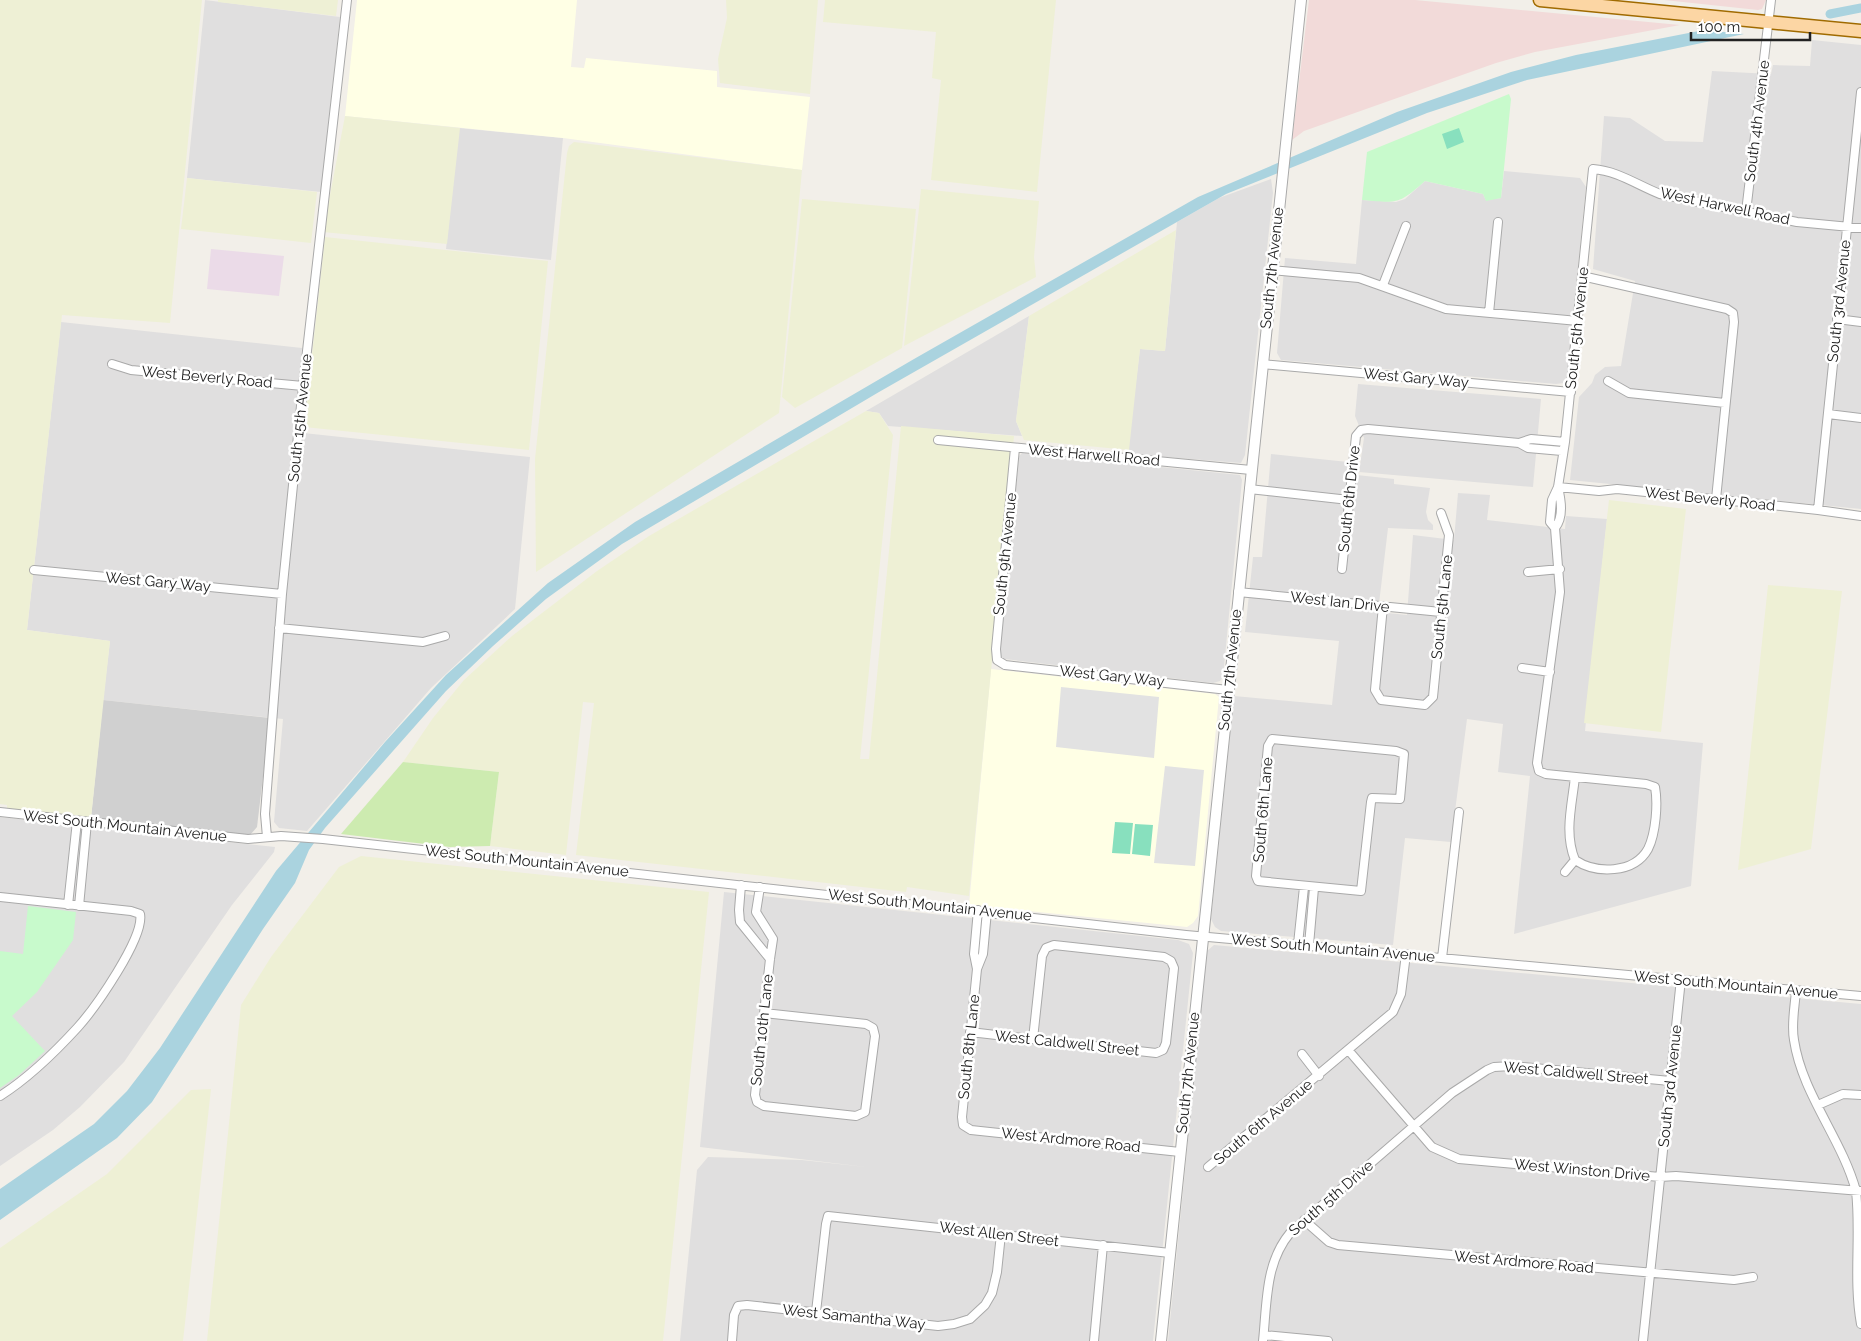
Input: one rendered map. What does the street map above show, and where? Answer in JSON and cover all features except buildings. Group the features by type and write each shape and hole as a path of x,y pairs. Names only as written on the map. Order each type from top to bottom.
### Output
{"main road":[{"path":"1540,0 1861,31"}],"street":[{"name":"South 15th Avenue","path":"267,837 265,814 282,594 303,386 347,0"},
{"name":"South 7th Avenue","path":"1161,1341 1301,0"},
{"name":"South 4th Avenue","path":"1746,212 1771,0"},
{"name":"South 3rd Avenue","path":"1818,510 1861,92"},
{"name":"West Harwell Road","path":"1593,169 1621,175 1642,187 1660,194 1797,222 1861,228"},
{"name":"South 5th Avenue","path":"1575,777 1539,771 1537,764 1560,592 1560,569 1555,528 1550,522 1552,500 1558,487 1562,451 1565,442 1593,169"},
{"path":"1489,313 1498,222"},
{"path":"1383,285 1406,226"},
{"path":"1272,270 1359,278 1383,285 1437,306 1578,321"},
{"path":"1582,276 1727,309 1733,313 1734,322 1716,499"},
{"path":"1837,319 1861,322"},
{"name":"West Beverly Road","path":"112,364 131,370 303,386"},
{"name":"West Gary Way","path":"1262,364 1571,392"},
{"path":"1608,382 1629,393 1725,403"},
{"path":"1828,414 1861,418"},
{"name":"South 6th Drive","path":"1342,569 1356,436 1361,430 1368,429 1518,443"},
{"path":"1518,443 1531,439 1565,442"},
{"name":"West Harwell Road","path":"938,440 1251,470"},
{"path":"1540,449 1541,440"},
{"path":"1518,443 1528,448 1562,451"},
{"name":"South 9th Avenue","path":"997,660 996,649 1016,448"},
{"name":"West Beverly Road","path":"1558,487 1716,499 1861,516"},
{"name":"South 5th Avenue","path":"1555,528 1559,522 1561,501 1558,487"},
{"path":"1249,489 1349,500"},
{"path":"1551,512 1560,513"},
{"name":"South 5th Lane","path":"1383,606 1376,696 1381,700 1424,705 1433,697 1449,534 1441,513"},
{"path":"1528,572 1560,569"},
{"name":"West Gary Way","path":"34,570 282,594"},
{"name":"West Ian Drive","path":"1238,592 1442,612"},
{"path":"279,628 423,642 446,636"},
{"name":"West Gary Way","path":"997,660 1005,665 1228,690"},
{"path":"1522,668 1550,672"},
{"name":"South 6th Lane","path":"1304,887 1258,881 1256,876 1268,756 1272,739 1386,750 1404,754 1400,799 1372,798 1361,890 1314,888"},
{"path":"1575,777 1655,787 1656,795 1651,842 1642,857 1621,868 1608,870 1586,868 1575,860 1569,831 1575,777"},
{"name":"West South Mountain Avenue","path":"0,812 248,839 267,837 320,838 1202,936 1861,996"},
{"path":"1442,958 1459,812"},
{"path":"68,905 77,821"},
{"path":"79,906 87,822"},
{"path":"73,857 84,858"},
{"path":"1565,872 1575,860"},
{"path":"742,885 739,916 742,924 758,916 760,887"},
{"path":"1298,944 1304,887 1314,888 1309,945"},
{"path":"0,897 140,914 142,922 137,938 79,1026 24,1078 0,1096"},
{"name":"South 8th Lane","path":"963,1124 962,1117 977,969 975,945 978,910"},
{"path":"1301,910 1312,910"},
{"name":"South 8th Lane","path":"977,969 983,954 987,912"},
{"name":"South 10th Lane","path":"758,916 766,925 773,939 770,959 764,1013 755,1095 757,1102 764,1106 856,1116 862,1114 866,1109 875,1036 873,1028 866,1024 764,1013"},
{"name":"South 10th Lane","path":"742,924 770,959"},
{"path":"975,945 984,946"},
{"name":"West Caldwell Street","path":"970,1032 1033,1039 1156,1052 1163,1050 1166,1043 1174,968 1171,961 1164,957 1054,945 1046,948 1042,956 1033,1039"},
{"name":"South 6th Avenue","path":"1208,1167 1349,1051 1396,1008 1401,994 1406,954"},
{"name":"South 3rd Avenue","path":"1643,1341 1681,979"},
{"path":"1796,990 1794,1041 1803,1071 1859,1191 1861,1324"},
{"name":"West Winston Drive","path":"1349,1051 1413,1128 1432,1147 1459,1159 1660,1177 1676,1176 1859,1191"},
{"name":"South 6th Avenue","path":"1302,1054 1319,1076"},
{"name":"West Caldwell Street","path":"1413,1128 1452,1093 1494,1067 1512,1066 1670,1081"},
{"path":"1818,1104 1843,1094 1861,1095"},
{"name":"West Ardmore Road","path":"963,1124 971,1130 1180,1152"},
{"name":"South 5th Drive","path":"1264,1338 1268,1286 1280,1245 1304,1220 1413,1128"},
{"name":"West Allen Street","path":"816,1312 828,1216 1170,1253"},
{"name":"West Ardmore Road","path":"1304,1220 1329,1242 1338,1245 1734,1280 1753,1278"},
{"name":"West Samantha Way","path":"732,1341 734,1315 738,1306 748,1305 938,1326 970,1319 986,1305 992,1294 997,1272 1001,1234"},
{"path":"1094,1341 1103,1245"},
{"path":"1264,1338 1328,1341"}],"shaded area":[{"path":"0,0 202,0 170,323 62,315 27,630 110,641 91,818 7,809 7,805 0,804"},
{"path":"205,0 340,17 321,192 187,178"},
{"path":"218,0 338,0 336,16 218,2"},
{"path":"357,0 577,0 571,67 584,68 586,58 717,71 717,87 810,97 802,170 563,138 345,116"},
{"path":"726,0 818,0 810,94 720,83 718,59 727,18"},
{"path":"825,0 1056,0 1037,192 931,180 941,80 932,78 936,32 823,22"},
{"path":"1309,0 1415,0 1680,25 1535,52 1496,63 1304,131 1292,140"},
{"path":"1664,0 1766,0 1762,9 1758,10"},
{"path":"1812,40 1861,45 1861,509 1570,480 1579,397 1592,383 1595,375 1605,367 1621,366 1635,281 1593,269 1604,116 1630,118 1665,141 1703,142 1712,71 1771,74 1773,65 1810,66"},
{"path":"345,116 460,128 447,244 323,232"},
{"path":"459,128 563,138 551,260 446,249"},
{"path":"574,142 802,170 779,413 536,572 535,459 567,153 569,146"},
{"path":"1504,171 1580,178 1586,187 1567,376 1564,383 1556,384 1281,360 1277,353 1285,258 1356,264 1362,200 1396,202 1405,199 1425,181 1483,194 1486,200 1501,198"},
{"path":"187,178 317,192 311,243 181,229"},
{"path":"1271,179 1273,193 1245,455 1241,463 1127,454 1140,349 1165,351 1177,222 1219,198"},
{"path":"921,189 1039,201 1034,257 1036,277 904,346"},
{"path":"802,199 916,209 902,348 795,408 782,397"},
{"path":"1176,230 1165,351 1140,349 1129,450 1024,440 1016,421 1029,316"},
{"path":"325,237 548,261 529,450 304,427"},
{"path":"211,249 284,256 279,296 207,289"},
{"path":"1029,316 1016,421 1022,436 888,426 879,413 866,411"},
{"path":"61,322 302,348 294,432 530,457 515,609 431,688 307,831 279,828 274,822 283,719 103,700 110,641 27,630"},
{"path":"1358,384 1541,399 1533,487 1359,472 1364,438 1355,416"},
{"path":"866,411 879,413 893,435 860,759 869,759 901,426 1014,436 969,896 907,887 906,892 576,855 594,703 583,702 566,855 490,846 499,772 403,762 433,718 464,680 512,636 597,571 649,536"},
{"path":"1022,453 1240,475 1242,480 1223,677 1220,681 1213,683 1004,659 1000,657 999,647 1019,456"},
{"path":"1271,454 1348,462 1347,474 1394,479 1394,484 1430,488 1426,512 1428,520 1433,525 1433,530 1388,528 1378,612 1407,615 1413,535 1454,540 1458,493 1490,495 1487,520 1565,529 1566,516 1607,519 1585,731 1703,743 1691,886 1514,934 1530,776 1498,772 1503,724 1467,719 1451,842 1405,838 1393,945 1221,931 1215,927 1211,919 1234,696 1332,705 1339,641 1245,632 1253,557 1262,557"},
{"path":"1609,500 1686,509 1661,732 1584,723"},
{"path":"1768,585 1842,591 1811,849 1738,870"},
{"path":"991,669 1215,694 1219,697 1198,916 1193,923 1187,927 969,905"},
{"path":"1061,687 1159,697 1154,758 1056,747"},
{"path":"103,700 270,718 257,827 250,835 91,818"},
{"path":"1165,766 1204,770 1195,866 1154,863"},
{"path":"0,817 275,847 274,852 232,905 124,1062 80,1107 53,1130 0,1166"},
{"path":"361,856 709,892 663,1341 207,1341 241,1005 271,957 339,867"},
{"path":"724,892 1178,940 1189,944 1193,953 1153,1341 680,1341 697,1170 708,1157 802,1160 866,1167 700,1147"},
{"path":"1214,945 1861,1004 1861,1341 1168,1341 1207,951"},
{"path":"211,1089 183,1341 0,1341 0,1248 107,1174 191,1090"}],"green space":[{"path":"1509,94 1511,99 1501,198 1486,201 1483,194 1425,181 1409,195 1397,201 1362,200 1367,152"},
{"path":"1459,128 1464,142 1447,149 1442,134"},
{"path":"403,762 499,772 490,846 450,847 341,834"},
{"path":"1115,822 1133,823 1130,854 1112,853"},
{"path":"1135,824 1153,825 1150,856 1132,854"},
{"path":"28,906 76,912 73,940 37,992 12,1016 45,1051 19,1075 0,1088 0,951 23,954"}],"water":[{"path":"1704,30 1744,34 1527,80 1427,113 1226,194 879,392 622,544 546,599 493,646 446,691 325,828 309,850 295,883 263,929 152,1102 117,1138 0,1220 0,1189 94,1124 127,1091 160,1048 276,871 385,742 446,675 548,583 635,522 914,359 1198,197 1397,112 1511,72 1576,55"}],"waterway":[{"path":"1830,14 1861,8"}]}
